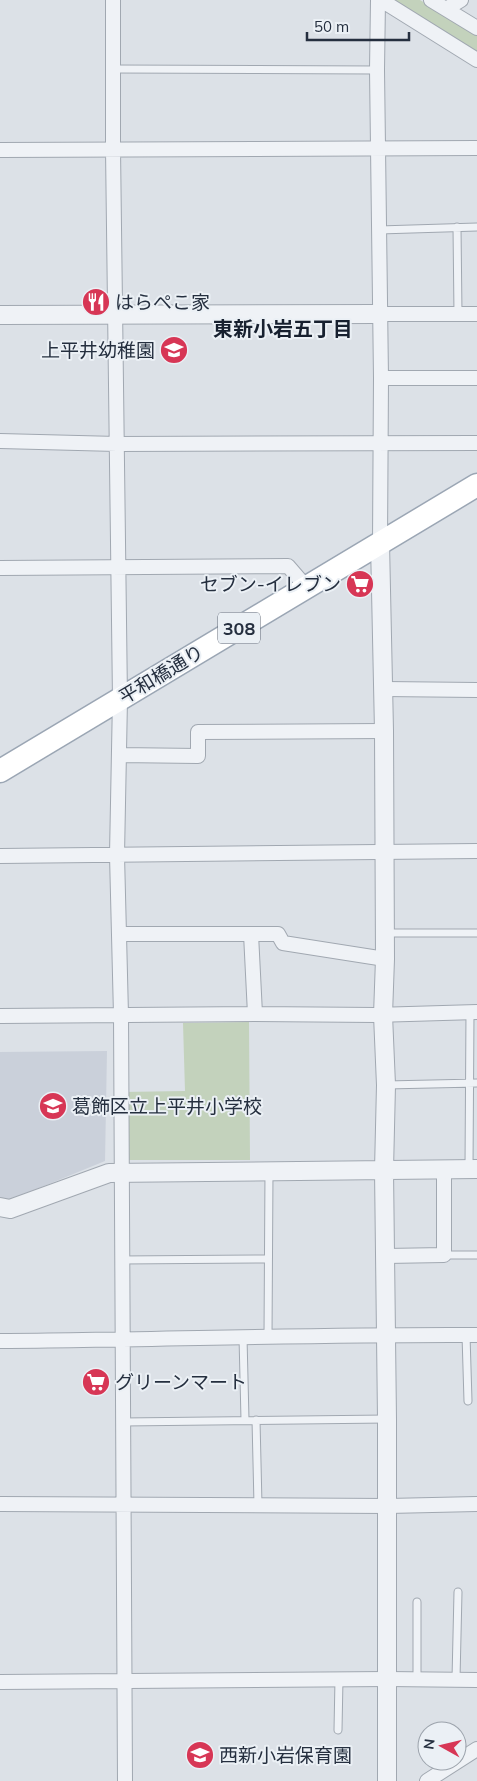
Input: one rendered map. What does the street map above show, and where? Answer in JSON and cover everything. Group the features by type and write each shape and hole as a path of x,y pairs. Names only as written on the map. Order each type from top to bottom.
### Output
{"main road":[{"name":"平和橋通り","path":"0,771 477,485"}],"street":[{"path":"113,0 120,699 118,855 121,1015 125,1781"},
{"path":"387,1781 388,1506 384,1170 386,1085 383,1015 385,959 383,852 384,689 380,543 381,378 377,149 377,70 380,0 477,60"},
{"path":"431,0 477,28"},
{"path":"446,9 461,0"},
{"path":"0,150 477,148"},
{"path":"0,315 477,314"},
{"path":"381,378 477,378"},
{"path":"0,441 117,444 477,443"},
{"path":"0,568 288,566 308,588"},
{"path":"384,689 477,690"},
{"path":"119,755 198,756 198,732 384,731"},
{"path":"0,856 477,851"},
{"path":"119,934 278,934 283,943 385,959"},
{"path":"252,934 255,1014"},
{"path":"0,1016 383,1015 473,1012"},
{"path":"0,1207 10,1209 109,1173 121,1172 473,1169"},
{"path":"386,1256 444,1255 444,1170"},
{"path":"0,1341 387,1334 471,1335"},
{"path":"0,1504 123,1503 388,1506 477,1504"},
{"path":"0,1682 339,1679 477,1680"},
{"path":"426,1781 477,1748"}],"lane":[{"path":"113,69 377,70"},
{"path":"458,227 458,314"},
{"path":"379,230 477,228"},
{"path":"384,934 477,933"},
{"path":"473,1012 473,1169"},
{"path":"386,1085 474,1084"},
{"path":"268,1336 269,1172"},
{"path":"444,1255 477,1255"},
{"path":"121,1260 268,1259"},
{"path":"468,1402 471,1335"},
{"path":"243,1337 245,1420"},
{"path":"123,1422 387,1419"},
{"path":"256,1420 258,1505"},
{"path":"456,1679 458,1592"},
{"path":"417,1602 417,1679"},
{"path":"338,1730 339,1679"}],"shaded area":[{"name":"葛飾区立上平井小学校","path":"107,1051 105,1161 10,1200 0,1198 0,1052"}],"green space":[{"path":"391,0 420,0 477,34 477,53"},
{"path":"249,1022 250,1160 123,1160 122,1092 185,1091 183,1023"}],"place":[{"name":"はらぺこ家","path":"96,302"},
{"name":"上平井幼稚園","path":"174,350"},
{"name":"セブン-イレブン","path":"360,584"},
{"name":"葛飾区立上平井小学校","path":"53,1106"},
{"name":"グリーンマート","path":"96,1382"},
{"name":"西新小岩保育園","path":"200,1755"}],"district":[{"name":"東新小岩五丁目","path":"283,328"}]}
